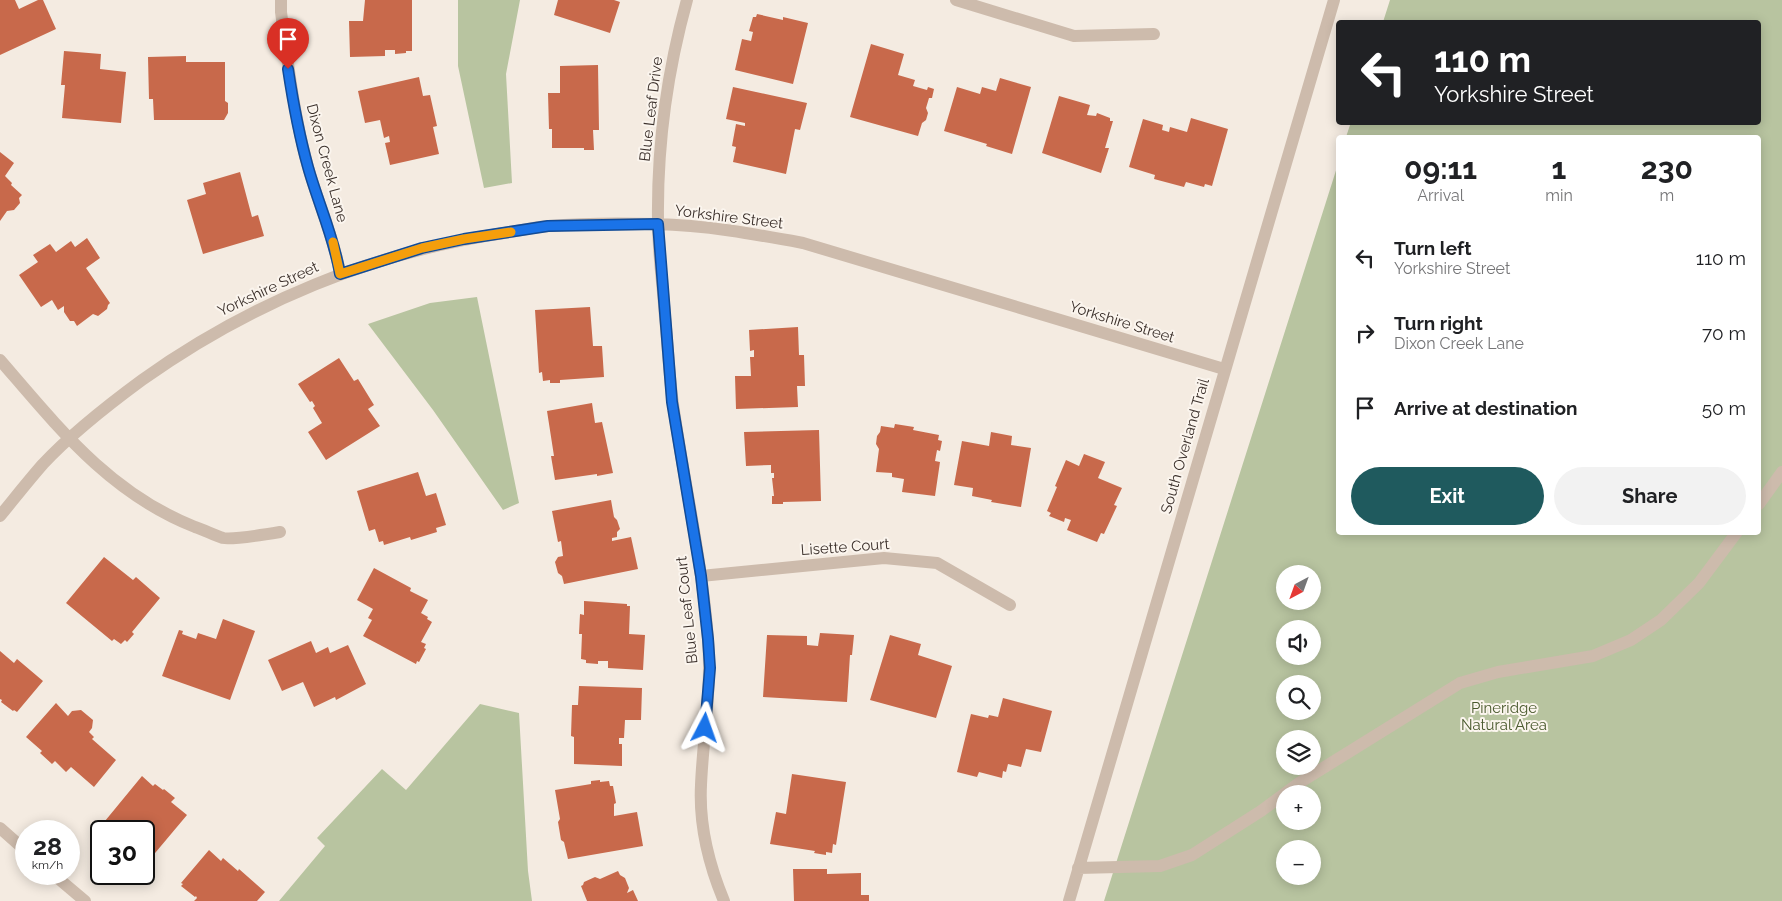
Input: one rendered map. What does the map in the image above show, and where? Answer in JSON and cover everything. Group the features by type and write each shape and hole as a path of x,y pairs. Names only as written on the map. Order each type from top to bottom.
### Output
{"street":[{"name":"Dixon Creek Lane","path":"281,0 293,98 308,166 338,258 340,274"},
{"name":"Blue Leaf Drive","path":"658,224 658,185 666,99 678,31 687,0"},
{"path":"956,0 1074,36 1154,34"},
{"name":"South Overland Trail","path":"1069,901 1334,0"},
{"name":"Yorkshire Street","path":"0,516 44,464 118,398 176,356 237,320 314,284 422,248 464,239 548,226 658,224 733,230 803,243 1224,369"},
{"name":"Blue Leaf Court","path":"658,224 672,402 701,576 708,639 710,668 701,787 704,829 715,879 724,901"},
{"path":"0,360 69,440 107,475 138,497 177,520 225,539 280,532"},
{"path":"1761,501 1782,472"},
{"path":"1078,868 1160,866 1192,855 1261,811 1300,783 1460,683 1498,672 1593,656 1631,640 1661,620 1699,583 1735,535"},
{"name":"Lisette Court","path":"701,576 884,558 937,563 1010,605"},
{"path":"0,828 15,841"},
{"path":"66,885 85,901"}],"green space":[{"path":"458,0 520,0 506,74 512,183 484,188 458,66"},
{"name":"Pineridge Natural Area","path":"1390,0 1782,0 1782,901 1104,901 1336,170 1336,535 1761,535 1761,135 1347,135 1350,125 1761,125 1761,20 1384,20"},
{"path":"477,297 519,503 503,510 433,410 368,324 430,303"},
{"path":"480,704 519,713 528,871 532,901 279,901 325,846 317,838 382,769 406,790"}],"building":[{"path":"0,0 15,0 19,9 38,0 43,0 56,29 0,55"},
{"path":"365,0 412,0 412,51 395,54 395,50 385,50 385,56 350,57 349,21 363,21"},
{"path":"558,0 614,0 620,2 610,33 554,15"},
{"path":"757,14 783,20 783,17 808,23 793,84 735,70 742,39 751,41 753,32 749,31 753,17 756,17"},
{"path":"871,44 904,54 898,75 915,80 913,86 927,90 928,87 934,89 932,98 929,98 926,108 928,113 926,120 922,123 918,136 850,117"},
{"path":"64,51 101,54 100,69 126,72 121,123 62,118 65,85 61,85"},
{"path":"186,56 186,62 225,62 225,101 228,103 228,113 224,120 154,120 153,99 149,99 148,57"},
{"path":"598,65 599,130 593,130 594,150 584,150 584,148 552,148 552,129 549,129 548,93 560,93 560,66"},
{"path":"419,77 423,96 430,95 437,126 433,127 439,154 390,165 385,143 390,142 389,136 384,138 380,120 365,123 358,91"},
{"path":"1000,78 1031,87 1012,154 944,131 957,87 980,94 982,87 996,91"},
{"path":"733,87 807,103 800,130 795,129 786,174 733,162 736,147 732,146 736,124 745,126 745,123 726,119"},
{"path":"1059,96 1090,105 1087,115 1096,116 1097,113 1113,121 1105,148 1109,148 1101,173 1042,153"},
{"path":"1191,118 1228,129 1212,186 1205,184 1204,187 1186,182 1184,187 1154,179 1155,175 1129,167 1143,119 1163,125 1162,130 1169,132 1170,127 1187,132"},
{"path":"0,152 14,163 5,176 12,183 11,185 22,195 19,198 20,203 14,210 7,211 0,221"},
{"path":"240,172 252,217 258,215 264,236 203,254 187,200 206,194 203,183"},
{"path":"87,238 100,258 86,268 110,303 107,309 98,316 93,314 77,326 74,321 70,321 64,312 64,306 58,310 52,300 41,307 19,275 38,262 33,255 50,244 56,252 71,241 75,247"},
{"path":"590,307 593,346 602,346 604,377 560,380 560,383 550,383 550,380 543,381 542,372 539,373 535,310"},
{"path":"798,327 799,355 804,355 805,386 797,386 798,407 736,409 735,376 751,376 750,357 754,357 754,350 750,351 749,330"},
{"path":"339,358 354,381 358,379 374,405 368,409 380,426 326,460 308,432 322,423 313,408 315,406 312,401 310,402 298,384"},
{"path":"592,403 595,423 602,422 613,473 555,480 551,456 554,456 547,411"},
{"path":"895,424 914,427 913,430 939,435 938,440 942,441 940,451 937,450 935,461 940,462 935,496 902,492 904,479 892,477 892,473 876,472 879,449 876,444 877,436 881,426 894,428"},
{"path":"819,430 821,501 772,504 772,496 774,496 772,478 774,478 774,473 771,473 771,465 746,466 744,432"},
{"path":"991,432 1012,436 1011,445 1031,448 1021,507 991,502 992,500 972,496 973,488 954,485 962,441 989,446"},
{"path":"1084,454 1105,462 1098,478 1122,488 1114,505 1117,506 1104,534 1101,533 1097,542 1067,530 1071,520 1065,518 1064,522 1049,516 1051,513 1047,511 1066,460 1079,466"},
{"path":"418,472 426,496 436,493 446,525 436,528 437,532 411,540 410,537 384,545 383,541 379,542 375,529 369,531 357,491"},
{"path":"611,500 614,517 620,529 617,532 617,537 612,538 612,541 631,537 638,569 564,584 555,562 558,557 563,556 561,541 558,542 552,511"},
{"path":"104,557 133,580 136,577 160,598 132,632 134,634 127,642 125,640 121,644 114,639 112,641 66,603"},
{"path":"374,568 411,588 410,591 428,600 421,613 432,622 421,642 426,644 424,648 426,649 416,664 363,636 372,620 368,618 373,609 357,600"},
{"path":"584,601 627,604 627,606 630,606 629,634 645,635 643,670 608,668 608,661 598,661 598,664 586,663 586,660 581,659 582,634 579,634 580,614 584,615"},
{"path":"223,619 255,631 230,700 162,676 179,630 183,631 182,634 196,639 198,633 216,639"},
{"path":"820,633 854,635 852,655 850,655 847,702 763,697 767,635 807,636 807,645 818,646"},
{"path":"890,635 921,644 918,655 952,666 936,718 870,700"},
{"path":"311,641 316,653 328,647 330,653 348,645 366,684 336,700 335,697 314,707 303,682 282,691 268,660"},
{"path":"0,651 14,663 17,659 43,681 17,712 1,702 2,700 0,699"},
{"path":"579,686 642,688 641,720 625,720 624,738 619,738 619,744 622,744 622,766 574,764 574,737 571,736 572,705 578,705"},
{"path":"1003,698 1052,711 1041,752 1026,749 1021,767 1008,764 1006,772 1003,771 1002,778 979,772 977,777 957,772 971,714 988,718 989,715 998,717"},
{"path":"56,703 68,716 72,711 81,710 93,720 92,728 89,732 94,737 92,739 116,760 94,787 71,767 66,772 55,761 52,764 40,753 42,751 26,737"},
{"path":"792,774 846,782 836,845 833,844 832,853 826,852 826,855 814,853 815,851 770,844 776,812 786,814"},
{"path":"142,776 153,786 155,784 175,798 171,802 187,815 155,853 155,820 106,820"},
{"path":"600,780 600,782 609,781 610,786 613,786 616,803 614,804 614,816 637,812 643,846 568,859 564,842 561,840 558,822 560,819 555,790 591,784 591,781"},
{"path":"209,850 221,861 223,858 238,871 239,869 265,892 257,901 194,901 197,898 196,896 181,886 183,884 181,883"},
{"path":"793,869 827,869 827,874 861,873 861,895 869,895 869,901 794,901"},
{"path":"618,871 625,878 629,888 627,893 633,890 638,901 587,901 581,886 584,882 595,877 600,879"}],"slow traffic":[{"path":"333,242 340,274 422,248 511,232"}],"route":[{"path":"288,69 308,166 338,258 340,274 422,248 464,239 548,226 658,224 672,402 701,576 708,639 710,668 705,728"}]}
